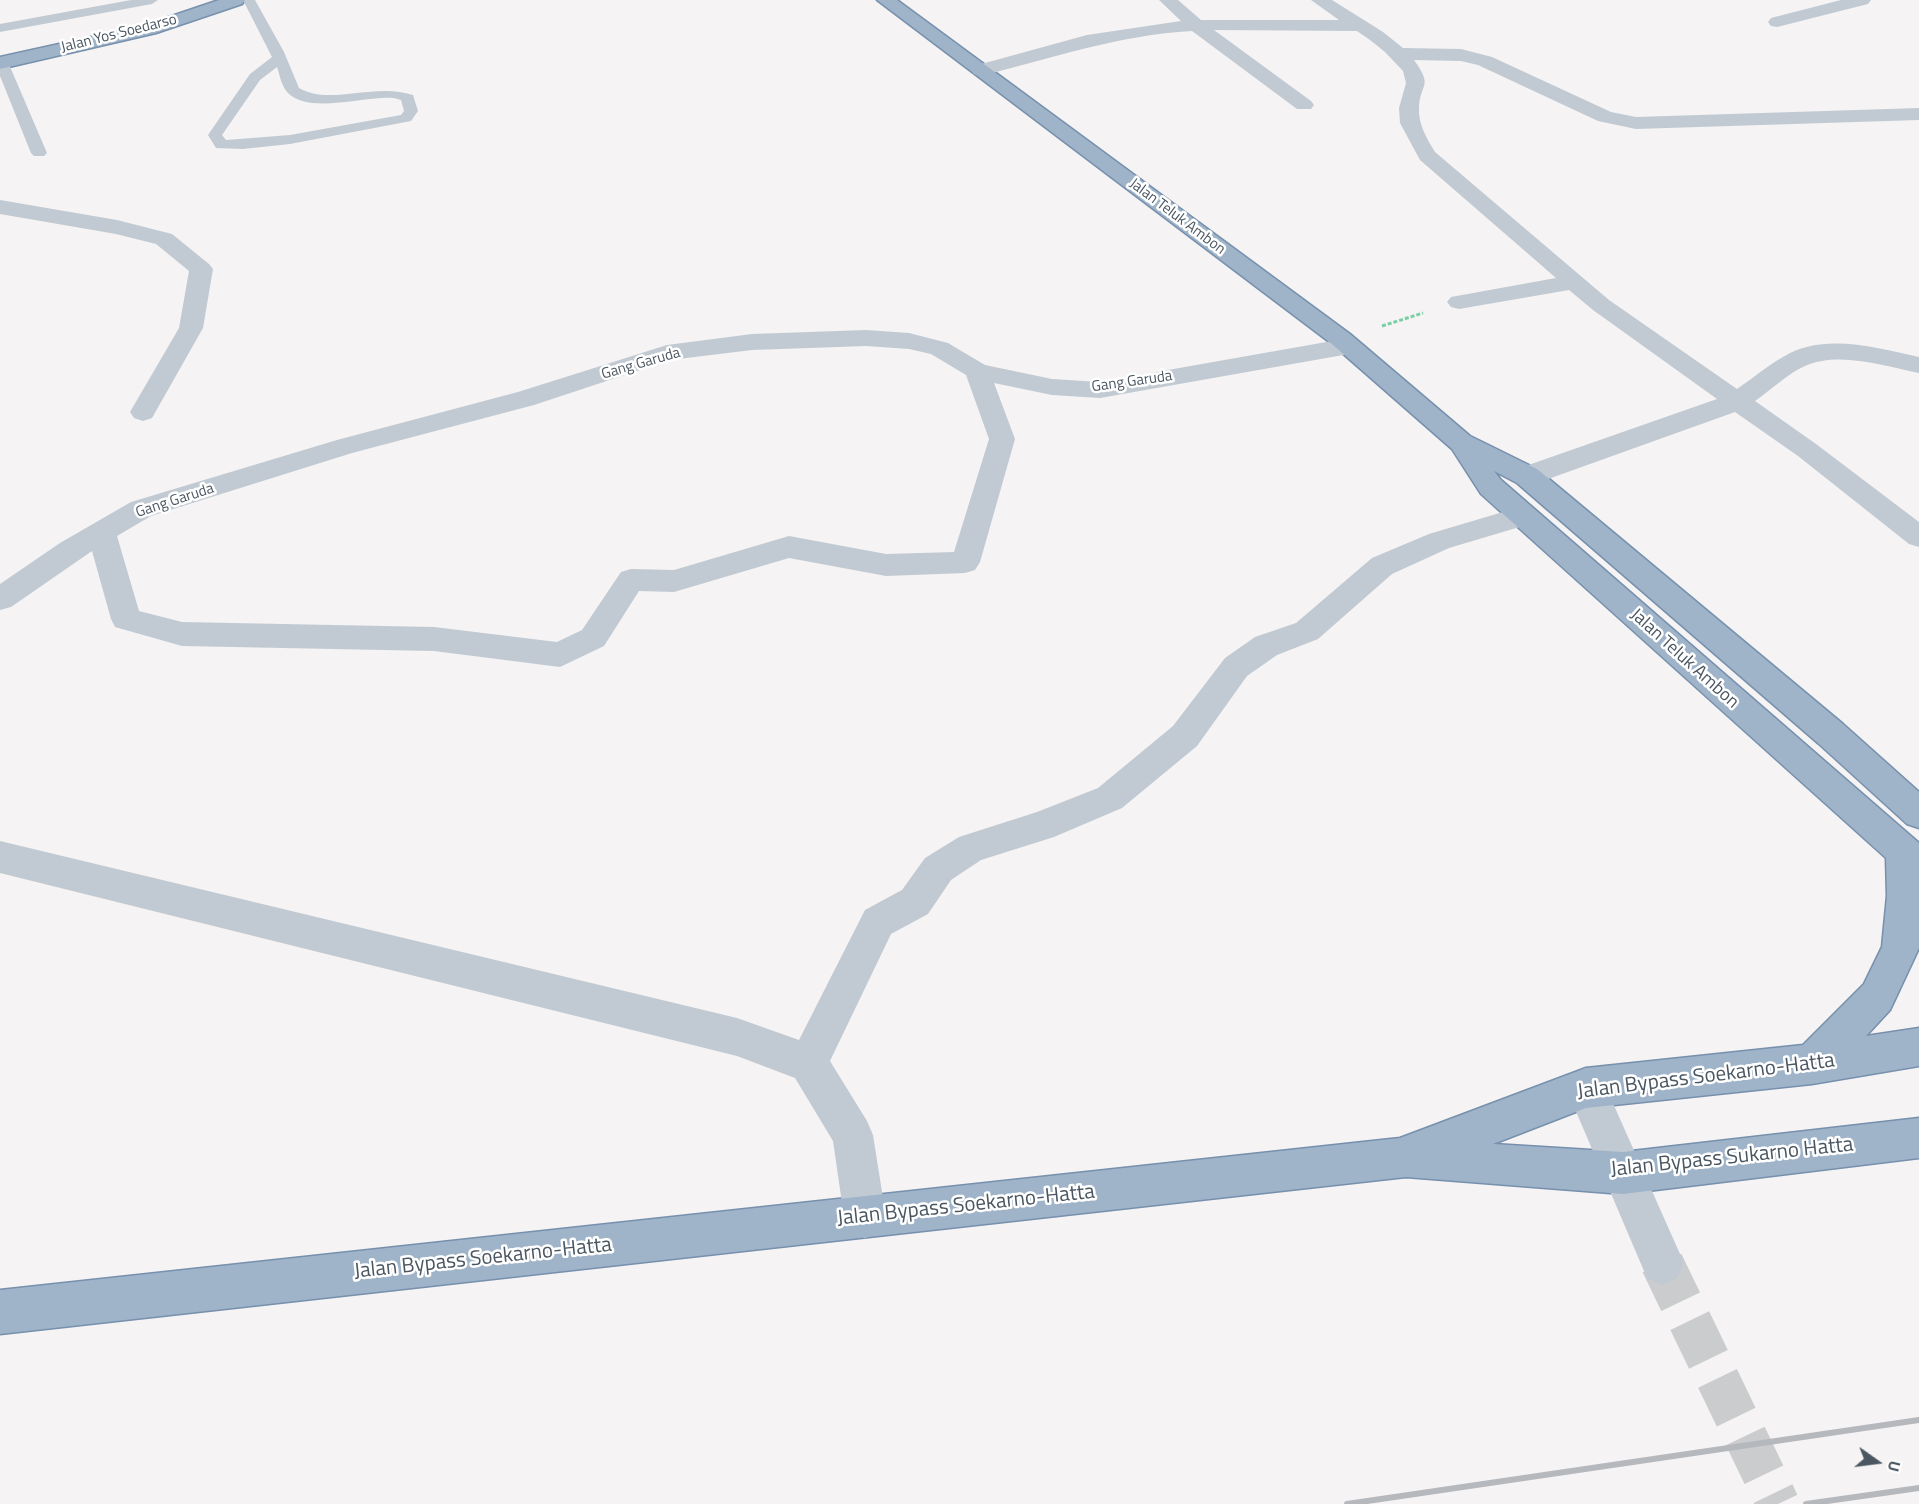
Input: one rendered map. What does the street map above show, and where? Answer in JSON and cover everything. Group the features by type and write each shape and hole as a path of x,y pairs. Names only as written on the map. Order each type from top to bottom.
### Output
{"highway":[{"name":"Jalan Yos Soedarso","path":"0,62 150,29 236,0"},
{"name":"Jalan Teluk Ambon","path":"886,0 1345,342 1461,442 1527,476 1831,734 1919,813"},
{"name":"Jalan Teluk Ambon","path":"1461,442 1491,487 1911,857"},
{"path":"1812,1064 1877,997 1900,948 1911,857"},
{"name":"Jalan Bypass Soekarno-Hatta","path":"0,1312 1400,1159 1586,1088 1812,1064 1919,1047"},
{"name":"Jalan Bypass Sukarno Hatta","path":"1400,1159 1623,1173 1919,1138"}],"street":[{"path":"1168,0 1198,27 1304,105"},
{"path":"1320,0 1400,54 1413,71 1416,85 1410,102 1409,120 1427,156 1601,305 1807,450 1919,537"},
{"path":"1777,22 1862,0"},
{"path":"981,70 1088,41 1143,32 1238,24 1360,26"},
{"path":"1400,54 1451,54 1485,61 1605,117 1636,123 1919,114"},
{"path":"0,207 117,227 164,239 201,269 190,328 170,368 143,412"},
{"path":"1459,302 1575,282"},
{"name":"Gang Garuda","path":"0,599 70,550 141,508 346,446 525,399 667,353 752,342 866,338 909,341 939,348 977,371 1052,387 1100,390 1345,342"},
{"path":"1527,476 1736,402 1794,362 1825,351 1865,354 1919,365"},
{"path":"101,532 126,618 182,634 435,639 560,654 594,638 631,580 674,581 789,547 886,565 965,562 1002,439 977,371"},
{"path":"808,1063 878,922 915,902 938,869 971,848 1042,826 1110,798 1185,736 1236,667 1266,646 1307,631 1382,566 1439,541 1523,516"},
{"path":"0,856 737,1037 808,1063 853,1135 865,1217"},
{"path":"1586,1088 1662,1263"}],"lane":[{"path":"0,28 152,0"},
{"path":"249,0 279,58 286,72 289,85 296,93 330,100 394,92 408,98 411,111 406,118 368,125 243,145 221,144 216,135 223,121 255,76 279,58"},
{"path":"0,62 39,153"}],"path":[{"path":"1345,342 1459,302"}],"tunnel":[{"path":"1662,1263 1778,1504"}],"railway":[{"path":"1347,1504 1919,1420"},
{"path":"1806,1504 1919,1488"}]}
